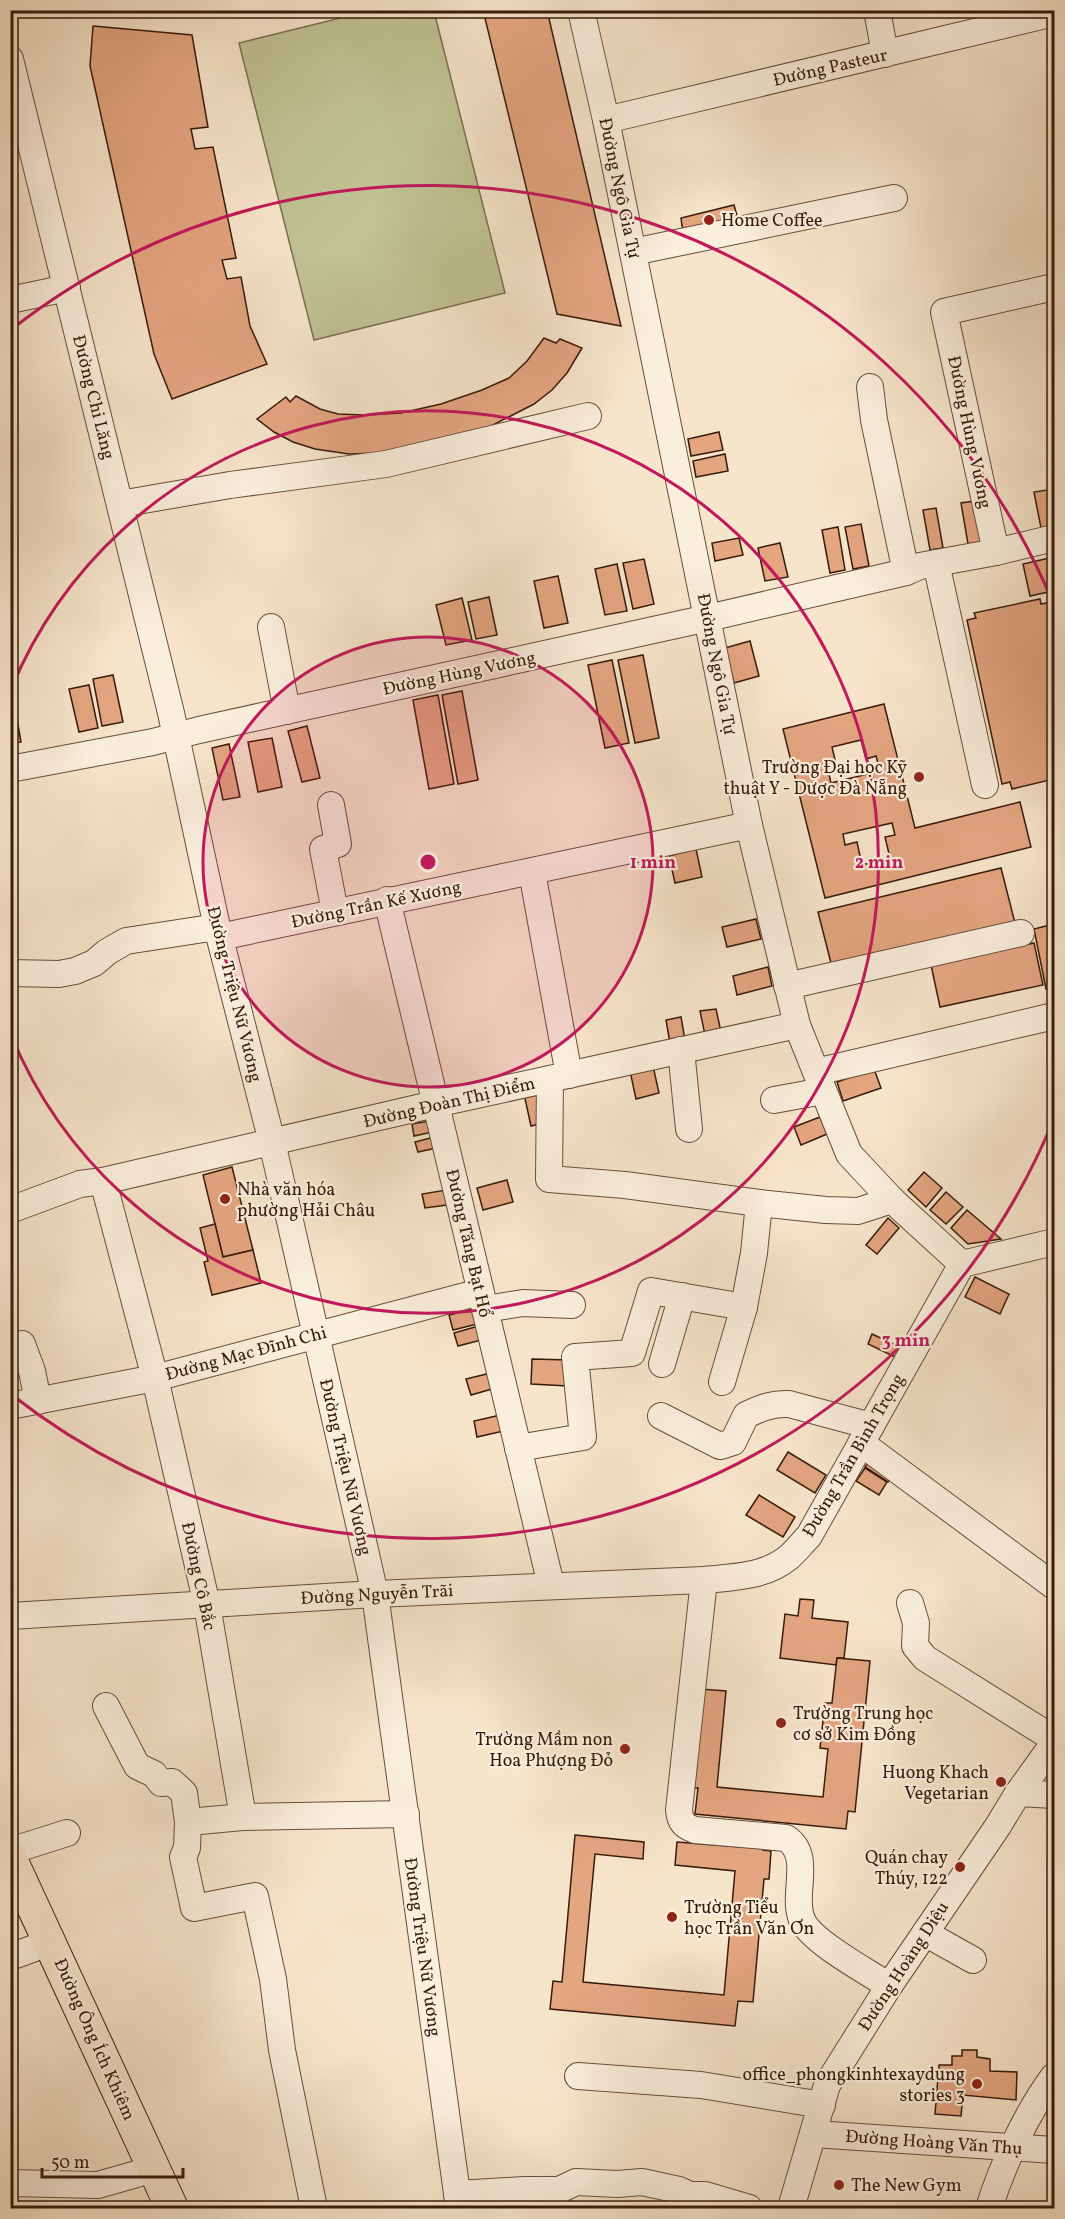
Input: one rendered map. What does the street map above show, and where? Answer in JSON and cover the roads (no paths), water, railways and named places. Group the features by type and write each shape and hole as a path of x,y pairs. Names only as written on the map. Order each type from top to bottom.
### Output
{"main road":[{"name":"Đường Ông Ích Khiêm","path":"10,1857 172,2208"}],"street":[{"name":"Đường Ngô Gia Tự","path":"581,10 606,120 749,825 796,1026 849,1154 892,1200 962,1264"},
{"path":"877,10 885,54"},
{"name":"Đường Pasteur","path":"606,120 885,54 994,19 1054,13"},
{"name":"Đường Chi Lăng","path":"10,58 176,736"},
{"path":"633,252 894,198"},
{"name":"Đường Hùng Vương","path":"996,552 944,312 1054,286"},
{"path":"10,300 67,288"},
{"path":"870,387 874,420 906,572"},
{"path":"120,504 386,464 588,416"},
{"name":"Đường Hùng Vương","path":"10,769 153,742 1054,538"},
{"path":"936,563 985,785"},
{"path":"271,627 287,711"},
{"name":"Đường Triệu Nữ Vương","path":"176,736 219,932 272,1142 375,1594 458,2201"},
{"path":"331,805 338,844 323,849 335,912"},
{"name":"Đường Trần Kế Xương","path":"10,973 59,974 75,971 94,963 126,941 219,932 335,912 749,825"},
{"path":"532,872 559,1077 549,1179 625,1185 826,1210 858,1211 892,1200"},
{"name":"Đường Tăng Bạt Hổ","path":"387,900 551,1586"},
{"path":"787,986 1021,933"},
{"path":"774,1100 819,1081 1054,1016"},
{"name":"Đường Đoàn Thị Điểm","path":"18,1207 80,1185 435,1104 796,1026"},
{"path":"681,1050 689,1129"},
{"name":"Đường Cô Bắc","path":"103,1181 155,1378 207,1605 243,1817"},
{"path":"722,1382 744,1307 754,1253 759,1203"},
{"path":"962,1264 1054,1242"},
{"name":"Đường Trần Bình Trọng","path":"744,1576 769,1569 789,1557 809,1536 962,1264"},
{"path":"518,1448 584,1437 575,1357 632,1353 651,1291 744,1307"},
{"path":"662,1364 682,1296"},
{"name":"Đường Mạc Đĩnh Chi","path":"10,1406 155,1378 316,1334 482,1300 572,1305"},
{"path":"23,1342 38,1401"},
{"path":"661,1416 720,1446 733,1442 746,1415 778,1403 789,1404 866,1435 1054,1586"},
{"name":"Đường Nguyễn Trãi","path":"10,1616 375,1594 704,1580 744,1576"},
{"path":"704,1580 679,1810 680,1820 695,1830 786,1838 794,1843 800,1866 802,1921 822,1942 889,1986"},
{"path":"910,1603 916,1623 915,1646 925,1658 1054,1741"},
{"path":"106,1706 137,1766 154,1774 161,1783 172,1782 184,1793 188,1822 187,1848 183,1857 194,1908 255,1896 273,1979 282,2050 314,2208"},
{"name":"Đường Hoàng Diệu","path":"791,2208 827,2085 889,1986 1054,1741"},
{"path":"1018,1793 1054,1795"},
{"path":"188,1822 243,1817 406,1814"},
{"path":"10,1851 67,1833"},
{"path":"925,1933 973,1960"},
{"name":"Đường Ông Ích Khiêm","path":"10,1957 51,1942"},
{"path":"578,2076 701,2085 822,2105"},
{"path":"989,2208 997,2182 1014,2146 1043,2091 1054,2076"},
{"name":"Đường Hoàng Văn Thụ","path":"814,2134 1054,2150"},
{"path":"10,2183 98,2185 154,2169"},
{"path":"458,2201 524,2190 559,2190 576,2182 617,2184 642,2182 679,2190 690,2195 705,2195 749,2208"}],"place":[{"name":"Home Coffee","path":"709,220"},
{"name":"Trường Đại học Kỹ thuật Y - Dược Đà Nẵng","path":"919,777"},
{"name":"Nhà văn hóa phường Hải Châu","path":"225,1199"},
{"name":"Trường Trung học cơ sở Kim Đồng","path":"781,1723"},
{"name":"Trường Mầm non Hoa Phượng Đỏ","path":"625,1749"},
{"name":"Huong Khach Vegetarian","path":"1001,1782"},
{"name":"Quán chay Thúy, 122","path":"960,1867"},
{"name":"Trường Tiểu học Trần Văn Ơn","path":"672,1917"},
{"name":"office_phongkinhtexaydung stories 3","path":"977,2084"},
{"name":"The New Gym","path":"839,2185"}]}
